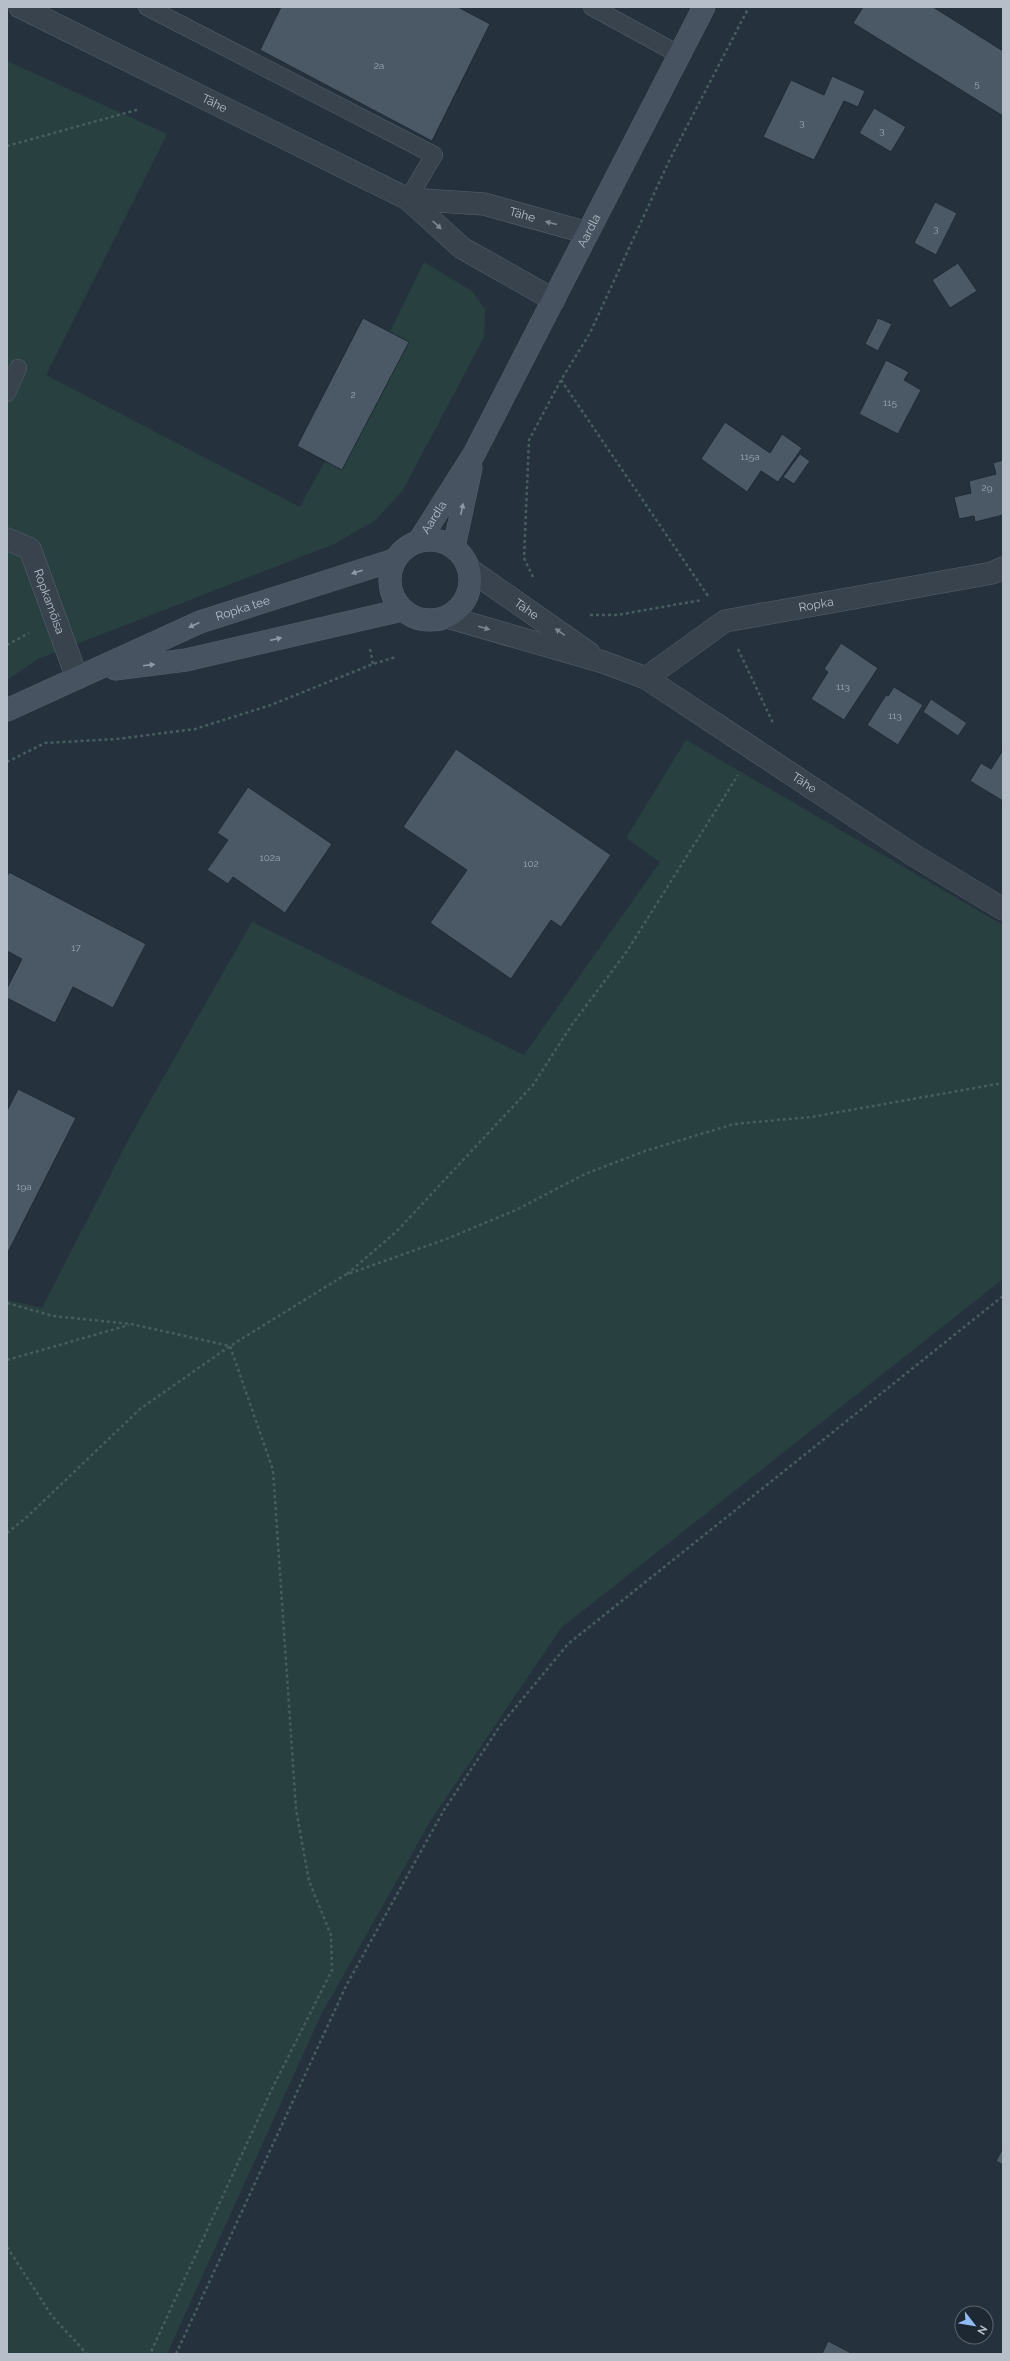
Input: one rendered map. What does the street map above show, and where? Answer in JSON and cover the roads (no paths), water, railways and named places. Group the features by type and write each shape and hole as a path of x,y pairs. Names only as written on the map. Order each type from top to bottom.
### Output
{"street":[{"name":"Tähe","path":"20,7 408,199 462,248 554,300"},
{"name":"Aardla","path":"419,541 474,454 704,7"},
{"name":"Tähe","path":"408,199 484,204 588,233"},
{"name":"Aardla","path":"454,547 474,454"},
{"name":"Ropkamõisa","path":"7,539 30,549 87,675"},
{"path":"431,539 443,541 454,547 463,557 469,569 471,580 469,592 456,611 447,617 435,621 412,617 402,610 394,599 390,586 390,573 394,560 409,545 419,541 431,539"},
{"name":"Ropka tee","path":"7,710 87,675 200,622 394,560"},
{"name":"Ropka","path":"646,678 725,621 992,573 1003,568"},
{"name":"Tähe","path":"469,569 603,662"},
{"name":"Ropka tee","path":"87,675 186,660 402,610"},
{"name":"Tähe","path":"447,617 603,662 646,678 915,856 1003,909"}],"lane":[{"path":"147,7 434,155 408,199"},
{"path":"592,7 680,55"},
{"path":"7,393 18,368"}]}
